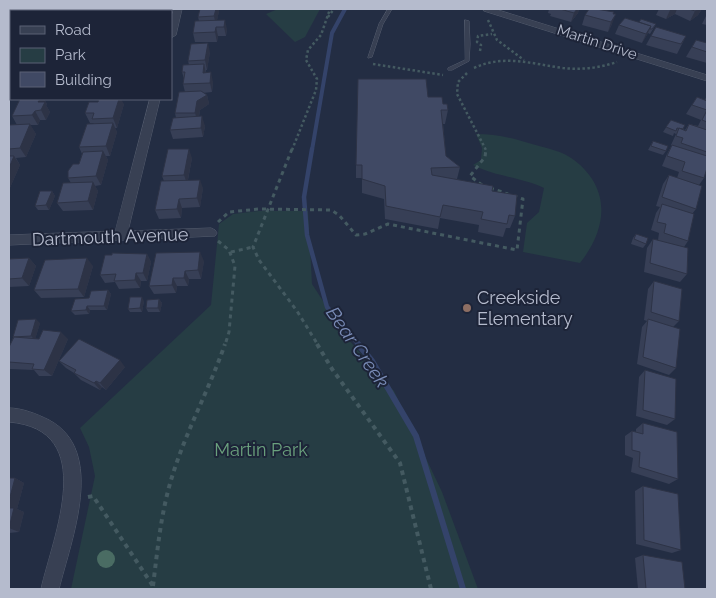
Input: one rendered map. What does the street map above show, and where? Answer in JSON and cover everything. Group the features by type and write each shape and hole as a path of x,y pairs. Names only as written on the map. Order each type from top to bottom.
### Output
{"street":[{"path":"172,31 178,9"},
{"name":"Martin Drive","path":"487,9 633,53 707,78"},
{"path":"120,236 155,100"},
{"name":"Dartmouth Avenue","path":"9,240 211,233"},
{"path":"9,415 16,415 47,427 55,432 69,452 74,478 72,498 50,589"}],"lane":[{"path":"370,57 381,24 390,9"},
{"path":"450,69 466,61 468,44 467,21"}],"path":[{"path":"327,20 330,9"},
{"path":"334,9 320,35 308,50 306,60 318,79 316,90 253,247 259,260 297,311 332,369 400,463 430,589"},
{"path":"487,9 492,34 499,42 524,60"},
{"path":"479,52 481,45 477,42 478,36 492,34"},
{"path":"154,588 160,528 168,490 190,429 216,370 230,332 235,266 230,252 211,233 229,212 268,209 331,210 340,215 356,236 371,233 388,224 517,250 523,199 484,186 470,176 486,157 486,149 460,102 457,94 458,82 477,66 502,61 524,60 564,68 595,68 620,61 633,53"},
{"path":"477,66 478,59"},
{"path":"367,63 448,76"},
{"path":"452,78 458,82"},
{"path":"230,252 253,247"},
{"path":"72,498 93,496 154,588"}],"green space":[{"path":"278,9 320,9 305,37 295,42 266,14"},
{"path":"476,134 504,137 554,150 570,157 586,171 595,184 600,196 601,210 596,237 580,263 523,252 527,223 539,212 544,188 473,165 481,160 482,148"},
{"name":"Martin Park","path":"259,211 308,211 312,284 347,338 394,391 442,492 478,589 71,589 95,476 89,447 80,428 211,305 219,224 233,214"}],"building":[{"path":"65,9 81,9 80,10"},
{"path":"127,9 149,9 148,10"},
{"path":"200,9 216,9 214,16 198,17"},
{"path":"560,9 577,9 574,13"},
{"path":"589,9 614,12 613,14 616,14 611,22 585,15"},
{"path":"625,18 651,26 646,34 619,25"},
{"path":"641,19 656,24 650,29 651,26 639,22"},
{"path":"225,20 224,27 216,27 215,32 193,33 195,21"},
{"path":"656,27 686,36 681,44 651,36"},
{"path":"696,40 707,43 707,52 692,47"},
{"path":"208,43 205,60 188,61 191,44"},
{"path":"204,64 203,73 211,72 210,83 183,84 185,72 182,72 183,65"},
{"path":"358,79 426,79 428,97 442,97 443,104 447,104 448,110 441,110 446,156 460,167 431,168 432,175 493,186 492,191 517,195 515,216 509,215 507,224 481,219 483,212 443,205 440,217 386,206 385,186 362,179 362,165 356,165"},
{"path":"201,91 207,95 197,101 195,113 175,113 179,92"},
{"path":"697,97 707,101 707,110 692,105"},
{"path":"20,100 39,100 38,102 45,102 41,110 35,111 32,115 12,116"},
{"path":"99,100 119,100 113,118 92,119 94,113 85,113 89,102 98,102"},
{"path":"707,110 707,122 702,120"},
{"path":"202,116 201,128 170,130 173,118"},
{"path":"671,120 685,125 683,129 677,128 676,131 666,127"},
{"path":"113,123 106,146 79,147 87,124"},
{"path":"30,124 20,148 9,149 9,125"},
{"path":"689,124 707,130 707,152 681,143 683,138 676,136 679,128 686,131"},
{"path":"653,141 668,146 666,151 651,146"},
{"path":"672,145 707,156 707,168 704,178 682,171 685,162 667,156"},
{"path":"168,149 189,149 184,175 162,176"},
{"path":"103,151 96,176 68,178 68,171 73,164 79,164 83,152"},
{"path":"9,156 14,156 9,168"},
{"path":"669,175 702,186 696,209 662,197"},
{"path":"200,180 197,198 179,199 177,209 155,210 161,181"},
{"path":"93,182 88,201 57,203 63,183"},
{"path":"40,191 52,191 46,205 35,206"},
{"path":"662,204 694,214 688,241 664,233 666,224 657,222"},
{"path":"636,234 648,238 646,244 634,239"},
{"path":"653,239 688,248 687,274 650,263"},
{"path":"200,252 198,270 185,271 184,278 173,278 172,285 149,286 156,253"},
{"path":"112,253 147,254 143,273 136,273 135,280 114,281 116,274 100,275 105,255 112,255"},
{"path":"29,258 22,278 9,279 9,259"},
{"path":"87,258 78,289 34,290 45,260"},
{"path":"654,281 682,289 679,321 651,312"},
{"path":"108,290 104,306 87,306 86,310 71,311 75,299 89,298 91,291"},
{"path":"130,297 142,297 140,308 128,309"},
{"path":"159,299 158,308 146,308 147,300"},
{"path":"36,319 31,336 13,337 18,320"},
{"path":"648,319 680,329 676,368 643,357"},
{"path":"43,330 61,332 44,370 32,369 34,364 9,362 9,347 14,337 39,339"},
{"path":"79,339 120,360 100,383 96,381 94,383 74,373 76,370 59,361"},
{"path":"645,370 676,379 675,419 643,410"},
{"path":"643,423 677,432 678,479 639,467 640,452 632,450 632,431 643,434"},
{"path":"9,478 15,478 9,501"},
{"path":"643,486 678,494 681,550 644,540"},
{"path":"9,508 14,508 9,528"},
{"path":"643,555 682,562 685,589 646,589"}],"waterway":[{"name":"Bear Creek","path":"312,150 332,33 345,9"},
{"name":"Bear Creek","path":"312,149 304,197 307,235 327,307 359,345"},
{"name":"Bear Creek","path":"358,344 372,361 416,436 463,589"}],"place":[{"name":"Creekside Elementary","path":"467,308"}]}
